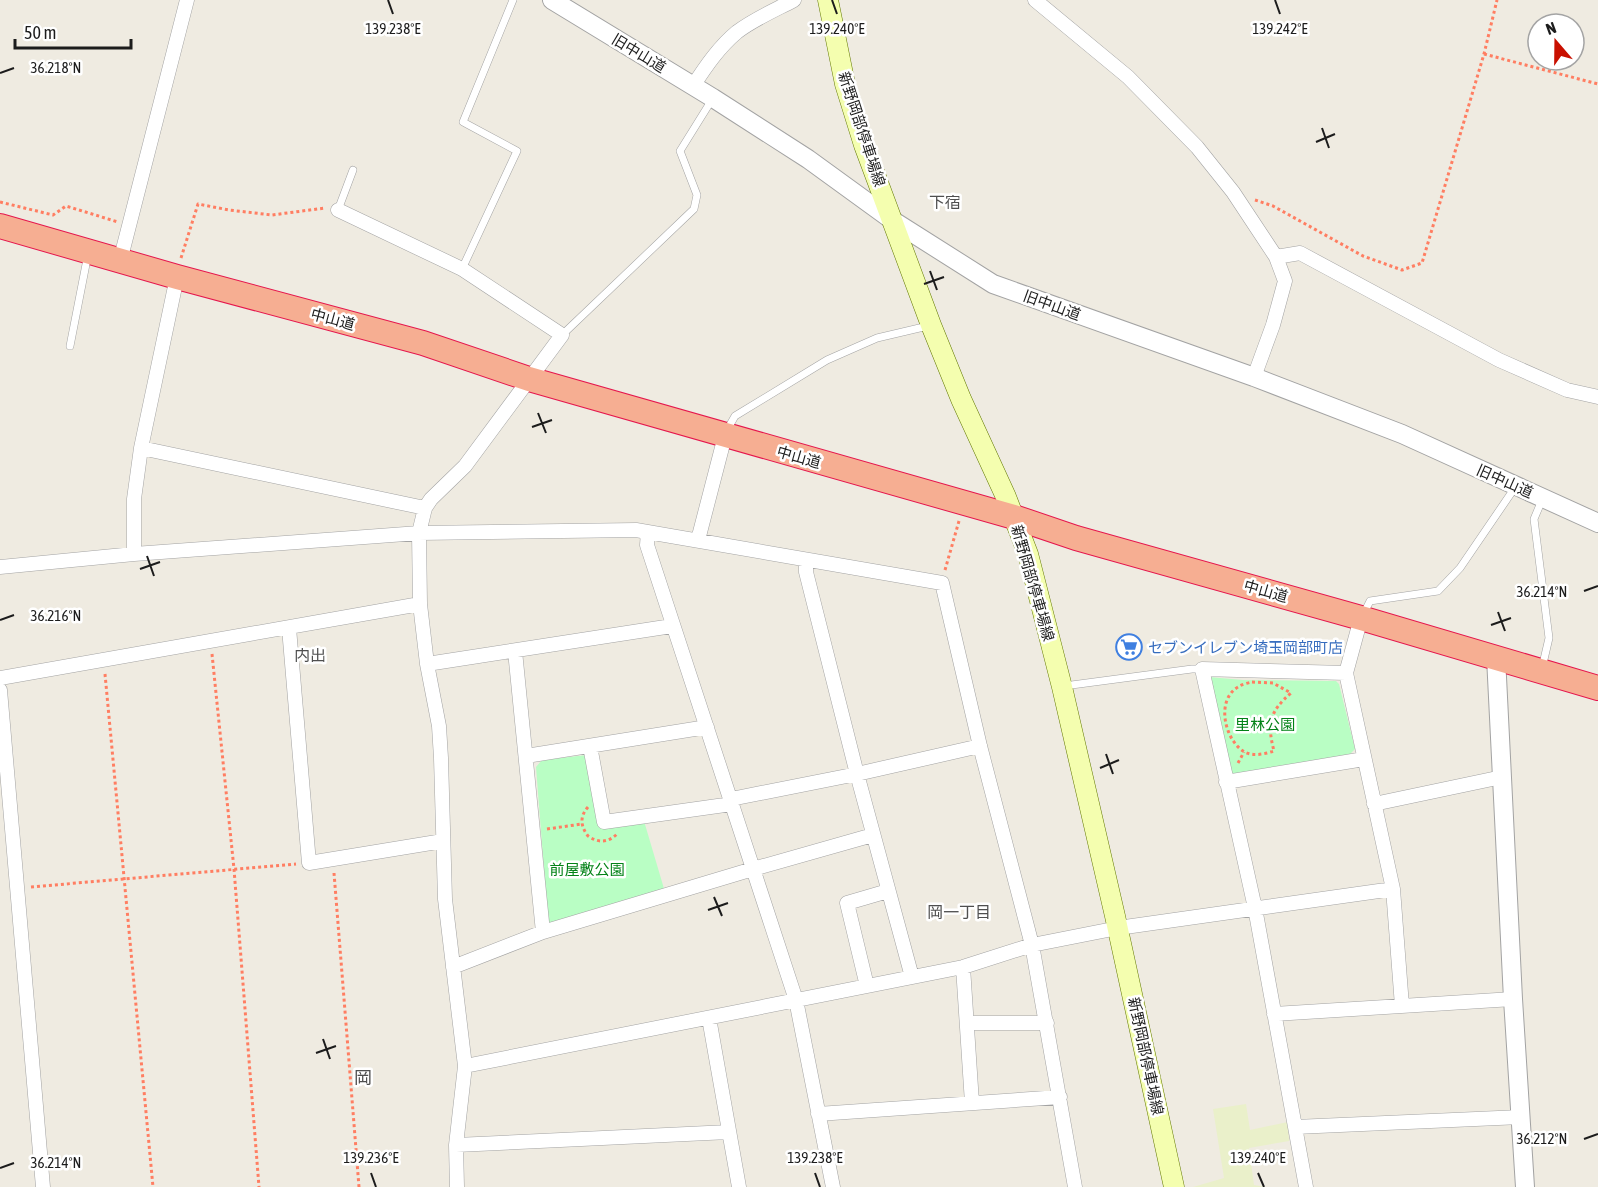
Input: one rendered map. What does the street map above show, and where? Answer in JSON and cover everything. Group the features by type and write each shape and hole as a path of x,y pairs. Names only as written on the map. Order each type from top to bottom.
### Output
{"highway":[{"name":"中山道","path":"0,226 177,277 423,343 529,379 1014,517 1076,538 1361,618 1598,688"}],"main road":[{"name":"新野岡部停車場線","path":"828,0 845,84 864,145 931,325 1028,554 1062,687 1118,928 1174,1187"}],"street":[{"path":"120,261 186,0"},
{"name":"旧中山道","path":"552,0 808,159 892,220 993,284 1254,377 1402,434 1598,523"},
{"path":"693,86 712,57 737,32 794,0"},
{"path":"1035,0 1128,77 1197,147 1233,192 1276,256 1285,281 1273,325 1254,377"},
{"path":"338,210 462,269 562,335 465,465 430,499 425,508 419,533 420,604 427,664 439,726 445,898 465,1066 456,1145 457,1187"},
{"path":"1276,256 1300,253 1499,360 1567,390 1598,397"},
{"path":"134,554 134,499 141,448 177,277"},
{"path":"698,540 725,436"},
{"path":"141,448 425,508"},
{"path":"0,567 134,554 419,533 636,530 942,583 980,746 1032,945 1075,1187"},
{"path":"648,532 647,545 672,626 796,1000 833,1187"},
{"path":"806,560 806,572 857,774 912,977"},
{"path":"0,678 420,604"},
{"path":"1361,618 1346,673 1393,889 1402,1006"},
{"path":"427,664 672,626"},
{"path":"289,628 309,863 442,841"},
{"path":"515,651 543,932"},
{"path":"1496,657 1525,1187"},
{"path":"1306,1187 1255,908 1202,669 1346,673"},
{"path":"0,690 43,1187"},
{"path":"526,756 707,727"},
{"path":"590,746 604,822 731,801 980,746"},
{"path":"1226,782 1364,759"},
{"path":"1374,804 1502,777"},
{"path":"453,968 543,932 753,868 873,835"},
{"path":"465,1066 963,967 1032,945 1118,928 1393,889"},
{"path":"867,986 847,903 888,891"},
{"path":"963,967 972,1103"},
{"path":"1274,1014 1513,999"},
{"path":"709,1018 739,1187"},
{"path":"967,1023 1047,1023"},
{"path":"818,1114 1060,1097"},
{"path":"1295,1127 1521,1118"},
{"path":"456,1145 729,1132"}],"lane":[{"path":"462,269 517,152 463,122 513,0"},
{"path":"562,335 694,208 697,195 680,151 713,98"},
{"path":"338,210 353,170"},
{"path":"70,346 89,252"},
{"path":"725,436 735,416 827,360 877,338 931,325"},
{"path":"1361,618 1370,601 1438,591 1460,568 1516,485"},
{"path":"1542,671 1549,638 1534,519 1543,498"},
{"path":"1062,687 1202,669"}],"path":[{"path":"1233,192 1273,206 1363,256 1402,270 1422,263 1484,54 1497,0"},
{"path":"1484,54 1598,84"},
{"path":"0,202 53,215 66,207 129,225"},
{"path":"177,277 198,204 272,215 330,207 338,210"},
{"path":"942,583 959,519"},
{"path":"211,641 234,869 259,1187"},
{"path":"104,660 153,1187"},
{"path":"1252,682 1273,683 1291,693 1278,704 1271,717 1269,733 1274,751 1265,755 1244,752 1235,744 1226,725 1224,708 1230,695 1238,687 1252,682"},
{"path":"594,840 588,837 582,825 584,811 600,801"},
{"path":"533,831 582,825"},
{"path":"332,859 359,1187"},
{"path":"17,888 309,863"}],"green space":[{"name":"里林公園","path":"1209,677 1243,680 1336,681 1339,684 1355,749 1349,755 1232,774"},
{"name":"前屋敷公園","path":"587,755 601,827 644,821 665,892 553,924 548,921 536,767 542,760"},
{"path":"1246,1104 1250,1130 1288,1122 1289,1141 1249,1148 1254,1185 1266,1187 1193,1187 1224,1178 1213,1109"}],"place":[{"name":"セブンイレブン埼玉岡部町店","path":"1129,647"}],"district":[{"name":"下宿","path":"945,202"},
{"name":"内出","path":"310,655"},
{"name":"岡一丁目","path":"959,912"},
{"name":"岡","path":"363,1077"}]}
